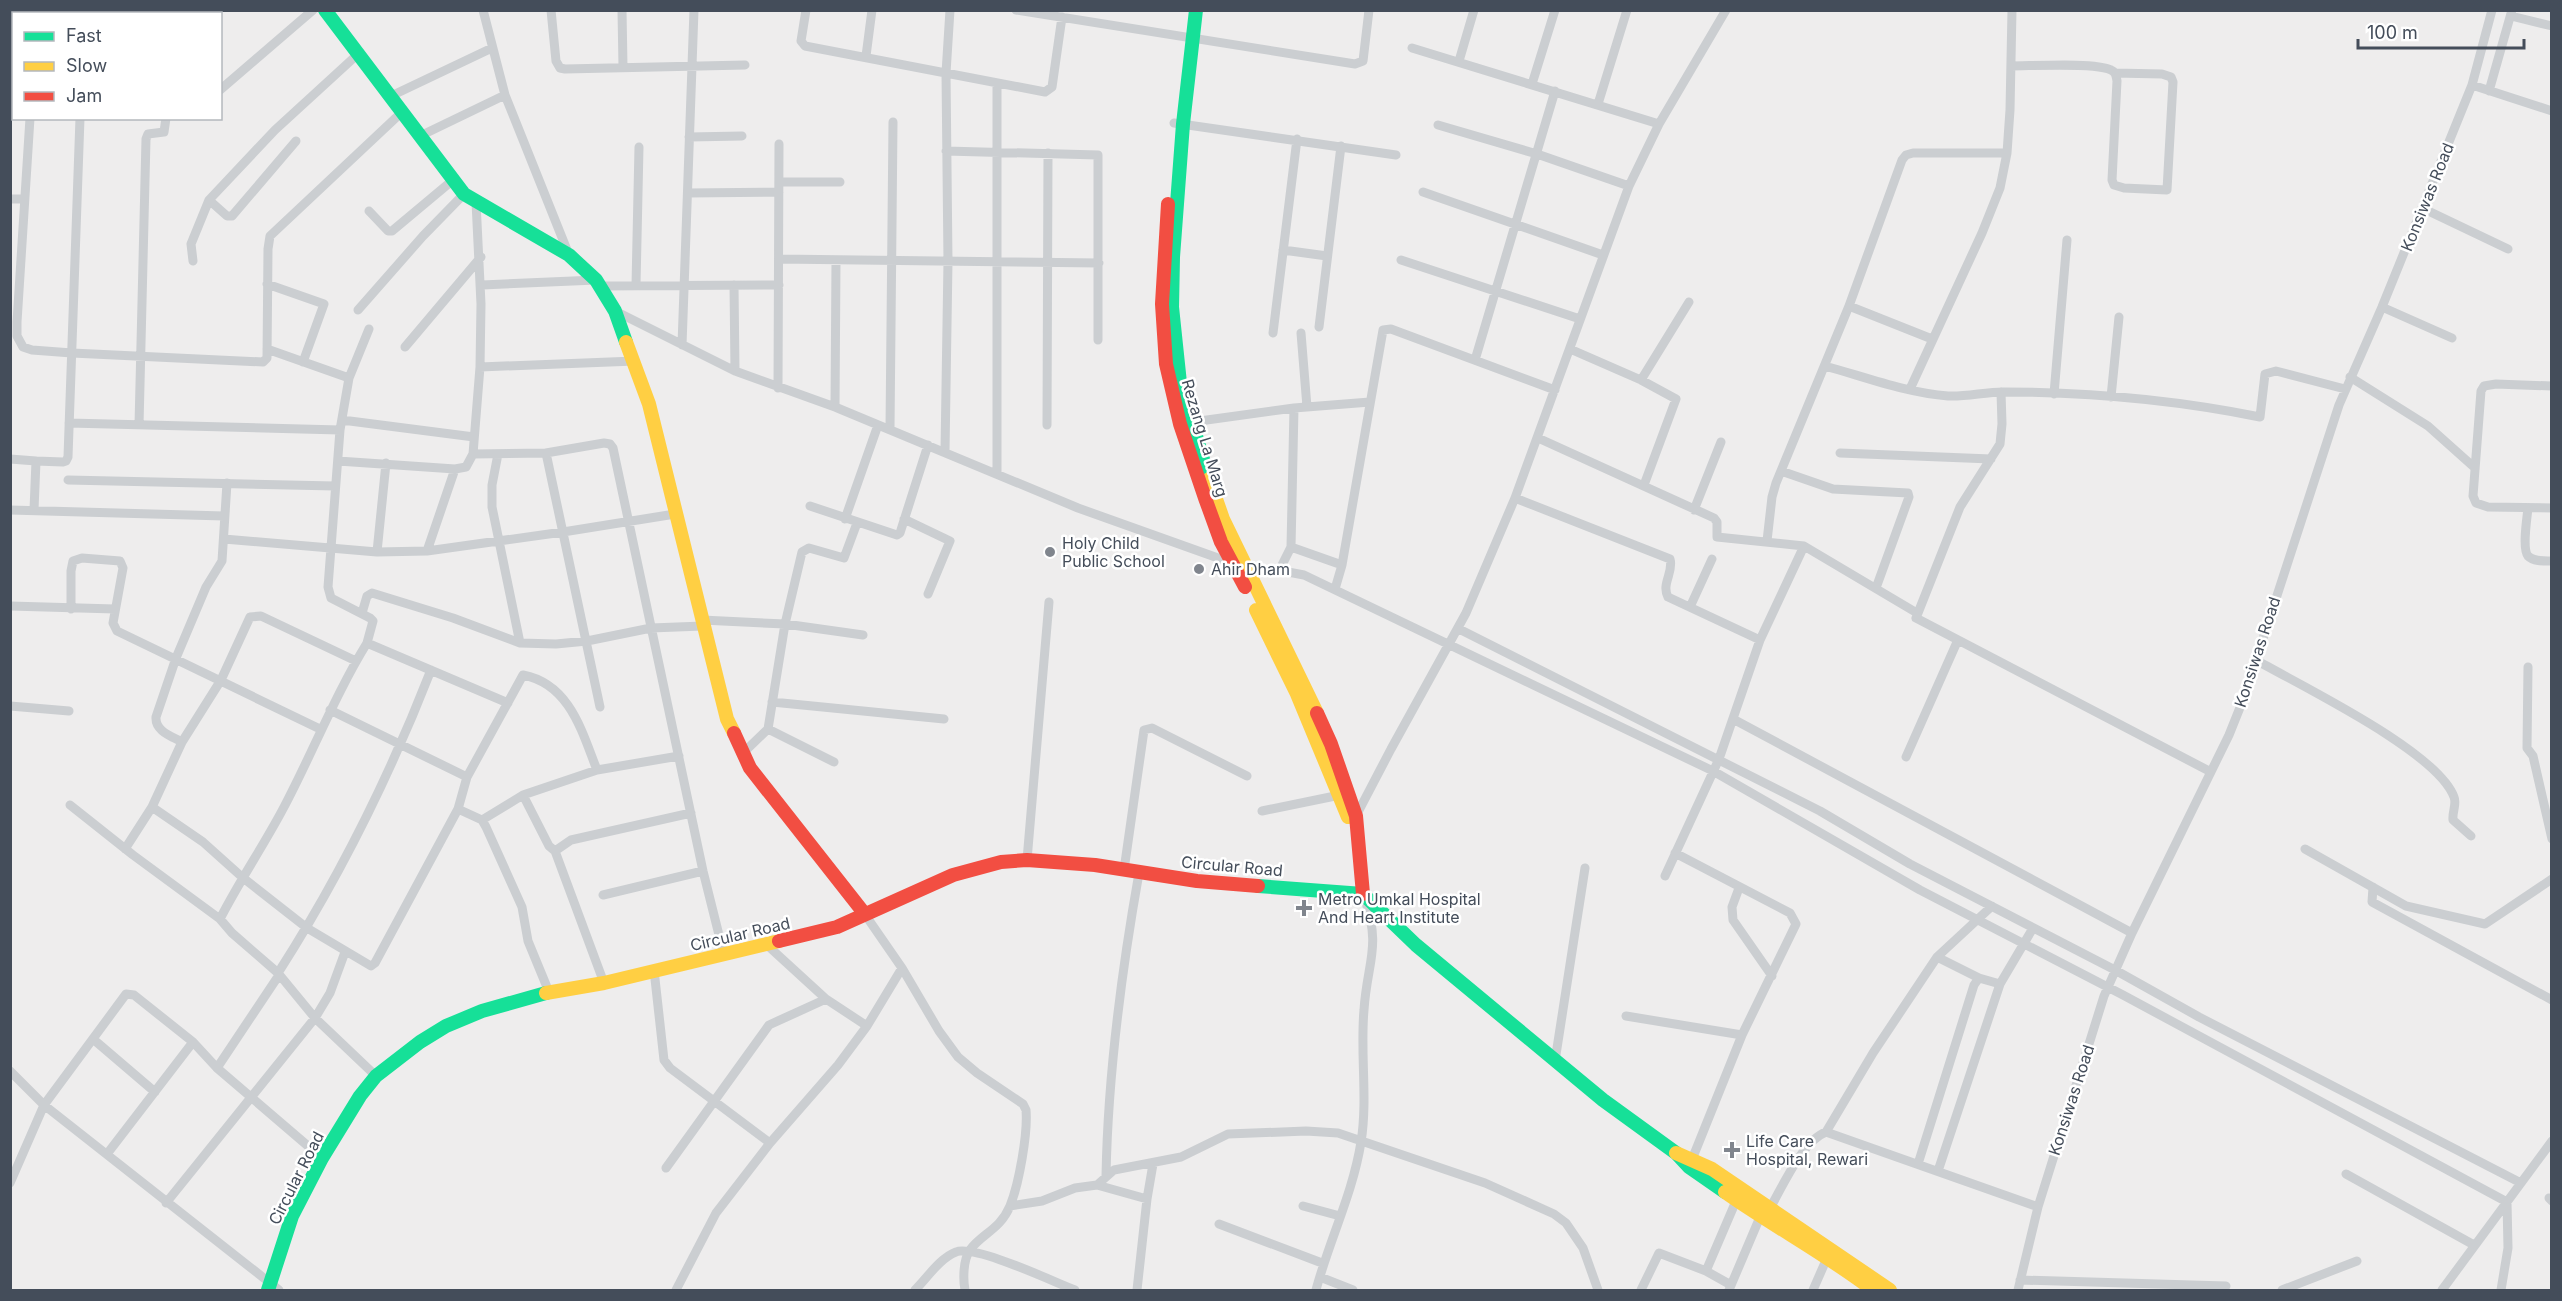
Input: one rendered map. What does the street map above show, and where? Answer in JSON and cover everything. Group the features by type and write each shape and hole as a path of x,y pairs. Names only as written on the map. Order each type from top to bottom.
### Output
{"main road":[{"name":"Rezang La Marg","path":"1187,10 1189,38"},
{"name":"Rezang La Marg","path":"1196,10 1189,38 1163,257 1162,322 1166,364 1221,542 1232,563 1243,575"},
{"path":"323,11 391,96 453,180 470,198 569,255 598,283 615,311 649,404 727,719 742,754 864,914"},
{"name":"Rezang La Marg","path":"1185,423 1243,575 1330,744 1356,816 1363,894"},
{"name":"Rezang La Marg","path":"1281,650 1359,844"},
{"name":"Circular Road","path":"272,1288 292,1216 345,1119 376,1076 420,1042 446,1026 482,1011 549,992 604,983 724,956 837,927 953,875 1001,862 1028,860 1095,865 1197,881 1363,894"},
{"path":"1363,894 1416,945 1603,1100 1676,1154 1765,1213 1873,1290"},
{"path":"1691,1162 1736,1201 1765,1213 1851,1261 1890,1290"}],"street":[{"path":"483,10 505,95 569,255"},
{"path":"551,10 556,61 560,68 745,65"},
{"path":"622,10 623,68"},
{"path":"682,345 694,10"},
{"path":"806,10 801,41 805,46 1045,92 1052,87 1062,17"},
{"path":"866,56 872,10"},
{"path":"945,451 948,261 946,73 950,10"},
{"path":"1016,10 1361,63 1369,10"},
{"path":"1459,61 1474,10"},
{"path":"1532,84 1555,10"},
{"path":"1598,104 1627,10"},
{"path":"1356,816 1459,628 1515,498 1629,186 1659,123 1726,10"},
{"path":"1910,389 1996,200 2007,153 2012,66 2012,10"},
{"name":"Konsiwas Road","path":"2019,1285 2037,1208 2108,987 2239,709 2305,503 2345,390 2382,307 2472,85 2492,10"},
{"path":"222,88 323,11"},
{"path":"2489,92 2511,13 2552,26"},
{"path":"391,96 492,48"},
{"path":"1412,48 1659,123"},
{"path":"194,261 191,244 209,200 275,130 358,54"},
{"path":"2012,66 2096,66 2115,73 2162,74 2171,77 2173,82 2167,190 2134,189 2114,185 2112,180 2117,81 2115,73"},
{"path":"997,473 996,153 998,83"},
{"path":"2472,85 2552,111"},
{"path":"1475,360 1555,91"},
{"path":"420,136 505,95"},
{"path":"30,120 23,199 17,336 23,347 32,350 72,353 140,354 263,362 267,358 267,284 270,236 402,112"},
{"path":"10,459 66,461 80,120"},
{"path":"139,424 147,140 148,134 164,132 166,120"},
{"path":"890,429 893,122"},
{"path":"1179,123 1396,155"},
{"path":"1438,125 1537,154 1629,186"},
{"path":"689,137 742,136"},
{"path":"1273,333 1297,140"},
{"path":"209,200 227,216 232,216 296,141"},
{"path":"778,388 779,144"},
{"path":"1319,327 1341,146"},
{"path":"636,285 639,147"},
{"path":"946,151 1098,155 1098,340"},
{"path":"1767,541 1772,497 1781,471 1849,306 1902,160 1906,155 1939,152 2007,153"},
{"path":"1047,425 1048,153"},
{"path":"369,211 388,231 392,231 453,180"},
{"path":"688,193 840,182"},
{"path":"1423,192 1603,255"},
{"path":"338,461 466,467 473,453 480,367 482,285 481,257 470,198 423,236 358,310"},
{"path":"10,199 23,199"},
{"path":"2422,208 2508,249"},
{"path":"2054,394 2067,240"},
{"path":"1282,250 1327,256"},
{"path":"405,347 481,257"},
{"path":"779,259 1099,262"},
{"path":"835,407 836,260"},
{"path":"1401,260 1580,319"},
{"path":"482,285 598,283 779,285"},
{"path":"267,284 324,304 303,362"},
{"path":"734,285 735,371"},
{"path":"1641,380 1689,302"},
{"path":"1849,306 1932,339"},
{"path":"2382,307 2452,338"},
{"path":"615,311 735,371 835,407 1078,508 1232,563"},
{"path":"2111,397 2119,317"},
{"path":"1335,589 1342,565 1381,334 1386,328 1555,390"},
{"path":"220,919 285,805 320,729 368,642 373,621 331,598 328,587 341,425 349,378 369,329"},
{"path":"1300,333 1307,407"},
{"path":"1570,349 1641,380 1673,396 1677,401 1644,485"},
{"path":"267,350 349,378"},
{"path":"480,367 635,361"},
{"path":"1825,366 1910,389 1949,396 2001,392 2111,397 2184,403 2260,417 2265,374 2276,371 2345,390"},
{"path":"2350,377 2428,426 2475,468"},
{"path":"2552,386 2496,384 2484,386 2480,398 2473,496 2476,503 2488,507 2552,508"},
{"path":"2001,392 2001,437 1991,459 1960,507 1917,613 1918,621 2211,772"},
{"path":"1185,423 1294,408 1371,402"},
{"path":"1280,569 1291,547 1294,408"},
{"path":"69,423 341,425 474,437"},
{"path":"845,519 878,425"},
{"path":"1538,438 1716,519 1717,537 1804,546 1917,613"},
{"path":"1694,510 1721,442"},
{"path":"473,453 546,453 610,444 613,448 724,956"},
{"path":"810,506 897,535 928,445"},
{"path":"546,453 600,707"},
{"path":"1840,453 1991,459"},
{"path":"498,454 491,497 498,542 520,643"},
{"path":"34,510 36,461"},
{"path":"376,552 386,463"},
{"path":"427,551 455,468"},
{"path":"1781,471 1833,489 1908,493 1909,497 1876,588"},
{"path":"68,480 335,486"},
{"path":"182,742 160,729 156,724 176,658 206,587 222,561 226,483"},
{"path":"1515,498 1670,559 1672,562 1665,589 1668,597 1760,640"},
{"path":"2528,508 2526,549 2528,556 2534,560 2552,561"},
{"path":"10,510 224,516"},
{"path":"224,539 376,552 427,551 675,514"},
{"path":"904,519 950,542 928,594"},
{"path":"742,754 768,729 785,624 802,552 809,548 844,558 857,523"},
{"path":"1665,876 1719,759 1760,640 1804,546"},
{"path":"1291,547 1342,565"},
{"path":"71,609 71,565 76,559 114,560 122,564 113,623 117,631 320,729"},
{"path":"1690,607 1712,559"},
{"path":"1243,575 1280,569 1304,576 1713,771 1920,890 2108,987 2507,1202"},
{"path":"362,613 367,596 372,593 453,618 520,643 556,644 587,641 651,628 702,623 785,624 863,634"},
{"path":"1028,860 1049,602"},
{"path":"10,606 115,609"},
{"path":"125,849 152,807 182,742 221,680 247,622 254,615 261,616 356,661"},
{"path":"1459,628 1820,811 1910,864 2115,970 2209,1023 2521,1183"},
{"path":"368,642 507,703"},
{"path":"1906,757 1957,642"},
{"path":"2256,660 2386,734 2424,760 2454,795 2456,804 2452,811 2453,820 2472,836"},
{"path":"2528,667 2527,748 2533,756 2552,839"},
{"path":"217,1068 307,928 402,746 431,670"},
{"path":"152,807 203,842 242,877 307,928 371,966 375,963 458,809 467,777 523,675 563,697 576,716 597,770"},
{"path":"772,702 944,720"},
{"path":"10,706 69,711"},
{"path":"330,710 467,777"},
{"path":"1733,719 2132,933"},
{"path":"1124,870 1144,730 1152,728 1247,776"},
{"path":"768,729 834,762"},
{"path":"482,820 523,795 597,770 679,756"},
{"path":"523,795 549,846 555,851 604,983"},
{"path":"1262,811 1340,795"},
{"path":"70,805 220,919 231,933 279,974 315,1018 376,1076"},
{"path":"458,809 482,820 522,907 528,941 549,992"},
{"path":"555,851 571,840 691,813"},
{"path":"2305,849 2406,906 2485,924 2552,879"},
{"path":"1675,853 1738,888 1790,913 1795,920 1794,929 1742,1035 1691,1162"},
{"path":"1556,1061 1586,868"},
{"path":"603,895 704,872"},
{"path":"1107,1176 1107,1111 1114,1030 1139,873"},
{"path":"2373,887 2372,902 2552,1000"},
{"path":"1738,888 1732,908 1733,920 1772,976"},
{"path":"1316,1290 1322,1263 1352,1183 1362,1141 1363,1012 1374,942 1370,914 1363,894"},
{"path":"1641,1290 1659,1253 1706,1271 1730,1288 1765,1213 1813,1140 1826,1131 1873,1053 1937,957 1992,906"},
{"path":"864,914 902,968 939,1031 958,1057 977,1073 1023,1104 1026,1110 1019,1170 1010,1206 995,1229 969,1250 953,1253 915,1290"},
{"path":"1938,1171 2000,984 2033,928"},
{"path":"767,945 826,999 867,1026"},
{"path":"166,1203 315,1018 330,993 345,952"},
{"path":"1937,957 1979,978 2000,984"},
{"path":"676,1290 716,1213 770,1143 838,1065 867,1026 902,968"},
{"path":"654,970 664,1060 670,1068 770,1143"},
{"path":"1918,1164 1974,985 1979,978"},
{"path":"10,1183 44,1105 123,995 129,993 193,1042 217,1068 322,1158"},
{"path":"666,1168 769,1025 826,999"},
{"path":"1626,1016 1742,1035"},
{"path":"93,1039 155,1092"},
{"path":"107,1154 193,1042"},
{"path":"10,1071 44,1105 272,1288"},
{"path":"1826,1131 2037,1208"},
{"path":"1097,1185 1121,1168 1153,1164 1200,1150 1228,1134 1242,1132 1338,1133 1485,1183 1554,1214 1566,1223 1583,1248 1598,1290"},
{"path":"2413,1151 2423,1133"},
{"path":"2442,1290 2551,1141"},
{"path":"1137,1290 1153,1164"},
{"path":"2346,1174 2474,1245"},
{"path":"1010,1206 1042,1201 1075,1188 1097,1185 1147,1199"},
{"path":"1706,1271 1736,1201"},
{"path":"2500,1290 2508,1248 2507,1202"},
{"path":"1303,1206 1340,1216"},
{"path":"1219,1224 1322,1263"},
{"path":"965,1290 963,1278 969,1250"},
{"path":"969,1250 1075,1290"},
{"path":"1813,1290 1827,1258"},
{"path":"2282,1290 2357,1261"},
{"path":"1320,1276 1353,1290"},
{"path":"2019,1285 2226,1286"}],"traffic: fast":[{"path":"325,10 464,194 569,255 596,280 615,311 626,342"},
{"path":"1196,10 1183,124 1173,257 1172,307 1180,383 1209,479"},
{"path":"1258,886 1363,894"},
{"path":"1363,894 1416,945 1603,1100 1725,1192"},
{"path":"268,1290 292,1216 322,1158 360,1096 376,1076 420,1042 446,1026 482,1011 546,993"}],"traffic: slow":[{"path":"626,342 649,404 727,719 734,733"},
{"path":"1209,479 1223,519 1317,713"},
{"path":"1256,610 1297,694 1348,817"},
{"path":"546,993 604,983 779,941"},
{"path":"1676,1153 1712,1169 1890,1290"},
{"path":"1725,1192 1837,1264 1873,1290"}],"traffic: jam":[{"path":"1168,204 1162,304 1166,364 1180,424 1205,498 1221,542 1245,587"},
{"path":"1317,713 1331,744 1356,816 1363,894"},
{"path":"734,733 750,768 864,913"},
{"path":"779,941 837,927 953,875 1001,862 1027,860 1095,865 1197,881 1258,886"}],"place":[{"name":"Holy Child Public School","path":"1050,552"},
{"name":"Ahir Dham","path":"1199,569"},
{"name":"Metro Umkal Hospital And Heart Institute","path":"1304,908"},
{"name":"Life Care Hospital, Rewari","path":"1732,1150"}]}
